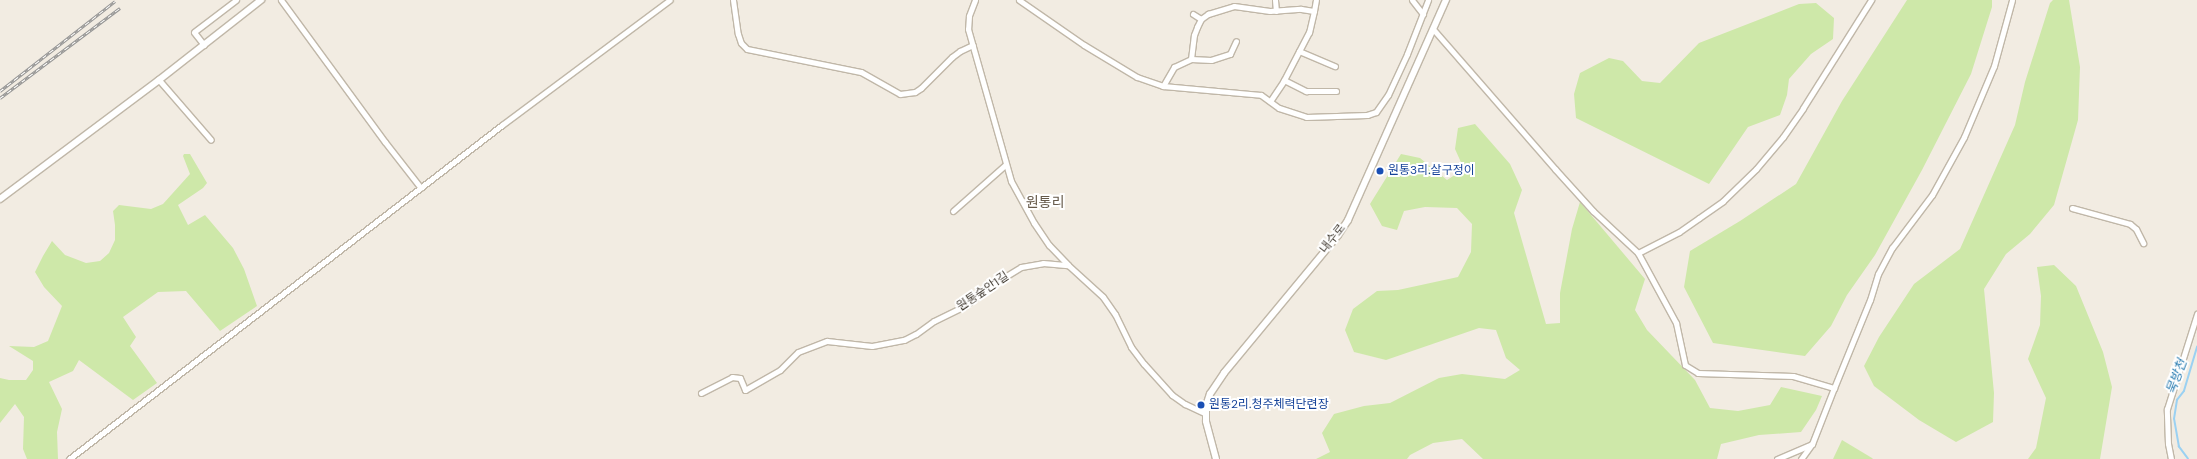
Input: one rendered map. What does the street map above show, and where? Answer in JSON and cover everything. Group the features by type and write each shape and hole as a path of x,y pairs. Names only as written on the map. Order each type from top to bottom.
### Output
{"street":[{"path":"204,45 194,32 236,0"},
{"path":"0,199 159,80 261,0"},
{"path":"281,0 385,142 421,188"},
{"path":"69,459 87,443 502,125 670,0"},
{"path":"733,0 738,34 741,43 747,49 861,72 900,94 915,92 921,88 952,57 960,51 974,45"},
{"path":"975,0 969,16 968,29 974,45 1005,165 1014,188 1034,223 1050,245 1068,265 1108,302 1131,347 1167,390 1185,404 1206,414"},
{"path":"1019,0 1118,67 1163,86 1244,92 1261,95 1279,108 1306,117 1367,115 1376,112 1388,95 1407,54 1428,0"},
{"path":"1275,0 1276,11"},
{"path":"1270,101 1284,80 1309,32 1316,0"},
{"path":"1412,0 1423,14"},
{"name":"내수로","path":"1216,459 1206,414 1210,394 1218,380 1348,220 1446,0"},
{"path":"1638,253 1679,232 1723,201 1756,169 1779,142 1803,108 1871,0"},
{"path":"1801,459 1812,444 1870,300 1878,274 1892,248 1932,195 1964,137 1994,66 2012,0"},
{"path":"1191,59 1194,35 1201,19 1208,14 1234,6 1276,11 1293,9 1314,11"},
{"path":"1193,14 1201,19"},
{"path":"1433,29 1593,211 1638,253 1676,323 1682,358 1685,365 1698,373 1793,376 1834,388"},
{"path":"1163,86 1174,67 1191,59 1211,60 1230,54 1236,41"},
{"path":"1299,51 1335,66"},
{"path":"159,80 211,140"},
{"path":"1284,80 1306,91 1336,91"},
{"path":"953,211 1005,165"},
{"path":"2072,208 2130,224 2136,229 2143,243"},
{"name":"원통숲안1길","path":"701,393 732,377 740,378 745,390 780,370 798,352 827,341 872,346 904,340 916,334 934,321 965,306 994,283 1021,267 1043,263 1068,265"},
{"path":"2171,459 2167,437 2167,409 2197,314"},
{"path":"1777,459 1812,444"}],"green space":[{"path":"1907,0 1992,0 1992,7 1971,74 1922,170 1875,255 1847,295 1831,326 1805,356 1713,343 1684,287 1690,251 1740,221 1796,184 1842,101"},
{"path":"2053,0 2069,0 2080,67 2078,120 2054,205 2030,234 2006,254 1984,289 1994,393 1993,422 1956,442 1919,420 1874,386 1864,366 1879,337 1914,284 1960,249 2015,125 2025,82 2050,3"},
{"path":"1816,3 1834,18 1833,39 1811,54 1789,79 1787,95 1780,115 1748,127 1709,184 1576,118 1574,94 1580,73 1609,58 1623,61 1642,81 1660,83 1699,43 1799,4"},
{"path":"1475,124 1510,164 1522,190 1514,213 1546,324 1560,323 1560,293 1572,229 1580,202 1645,279 1635,310 1647,330 1695,380 1710,408 1738,411 1770,405 1781,387 1822,396 1816,410 1801,432 1759,435 1721,444 1717,459 1483,459 1462,439 1433,443 1410,455 1407,459 1316,459 1330,452 1322,433 1334,414 1364,406 1390,403 1439,378 1462,374 1505,379 1520,370 1506,358 1496,330 1479,328 1386,360 1354,352 1345,330 1353,309 1377,291 1398,290 1458,277 1471,252 1472,224 1457,208 1425,207 1404,211 1397,230 1382,226 1370,204 1401,154 1420,158 1447,180 1464,169 1455,149 1458,128"},
{"path":"184,154 190,154 207,183 203,188 178,205 188,225 205,215 233,248 244,269 257,306 220,331 186,291 158,292 123,317 136,337 130,346 157,383 133,400 79,360 73,371 49,382 62,409 57,432 58,459 27,459 23,449 24,417 15,404 0,423 0,378 9,380 26,380 33,370 33,361 9,346 34,347 48,341 62,306 44,287 35,272 43,256 52,241 65,255 86,263 100,261 109,253 115,240 113,211 119,205 151,209 163,204 190,174 183,156"},
{"path":"2054,265 2076,286 2103,352 2112,387 2100,459 2028,459 2036,448 2046,398 2028,359 2040,325 2041,296 2037,267"},
{"path":"1842,440 1872,458 1873,459 1833,459"}],"waterway":[{"name":"묵방천","path":"2188,459 2179,447 2174,419 2177,400 2184,391 2197,347"}],"railway":[{"path":"0,91 115,1"},
{"path":"0,98 120,8"}],"place":[{"name":"원통3리.살구정이","path":"1380,171"},
{"name":"원통2리.청주체력단련장","path":"1201,405"}],"district":[{"name":"원통리","path":"1045,202"}]}
